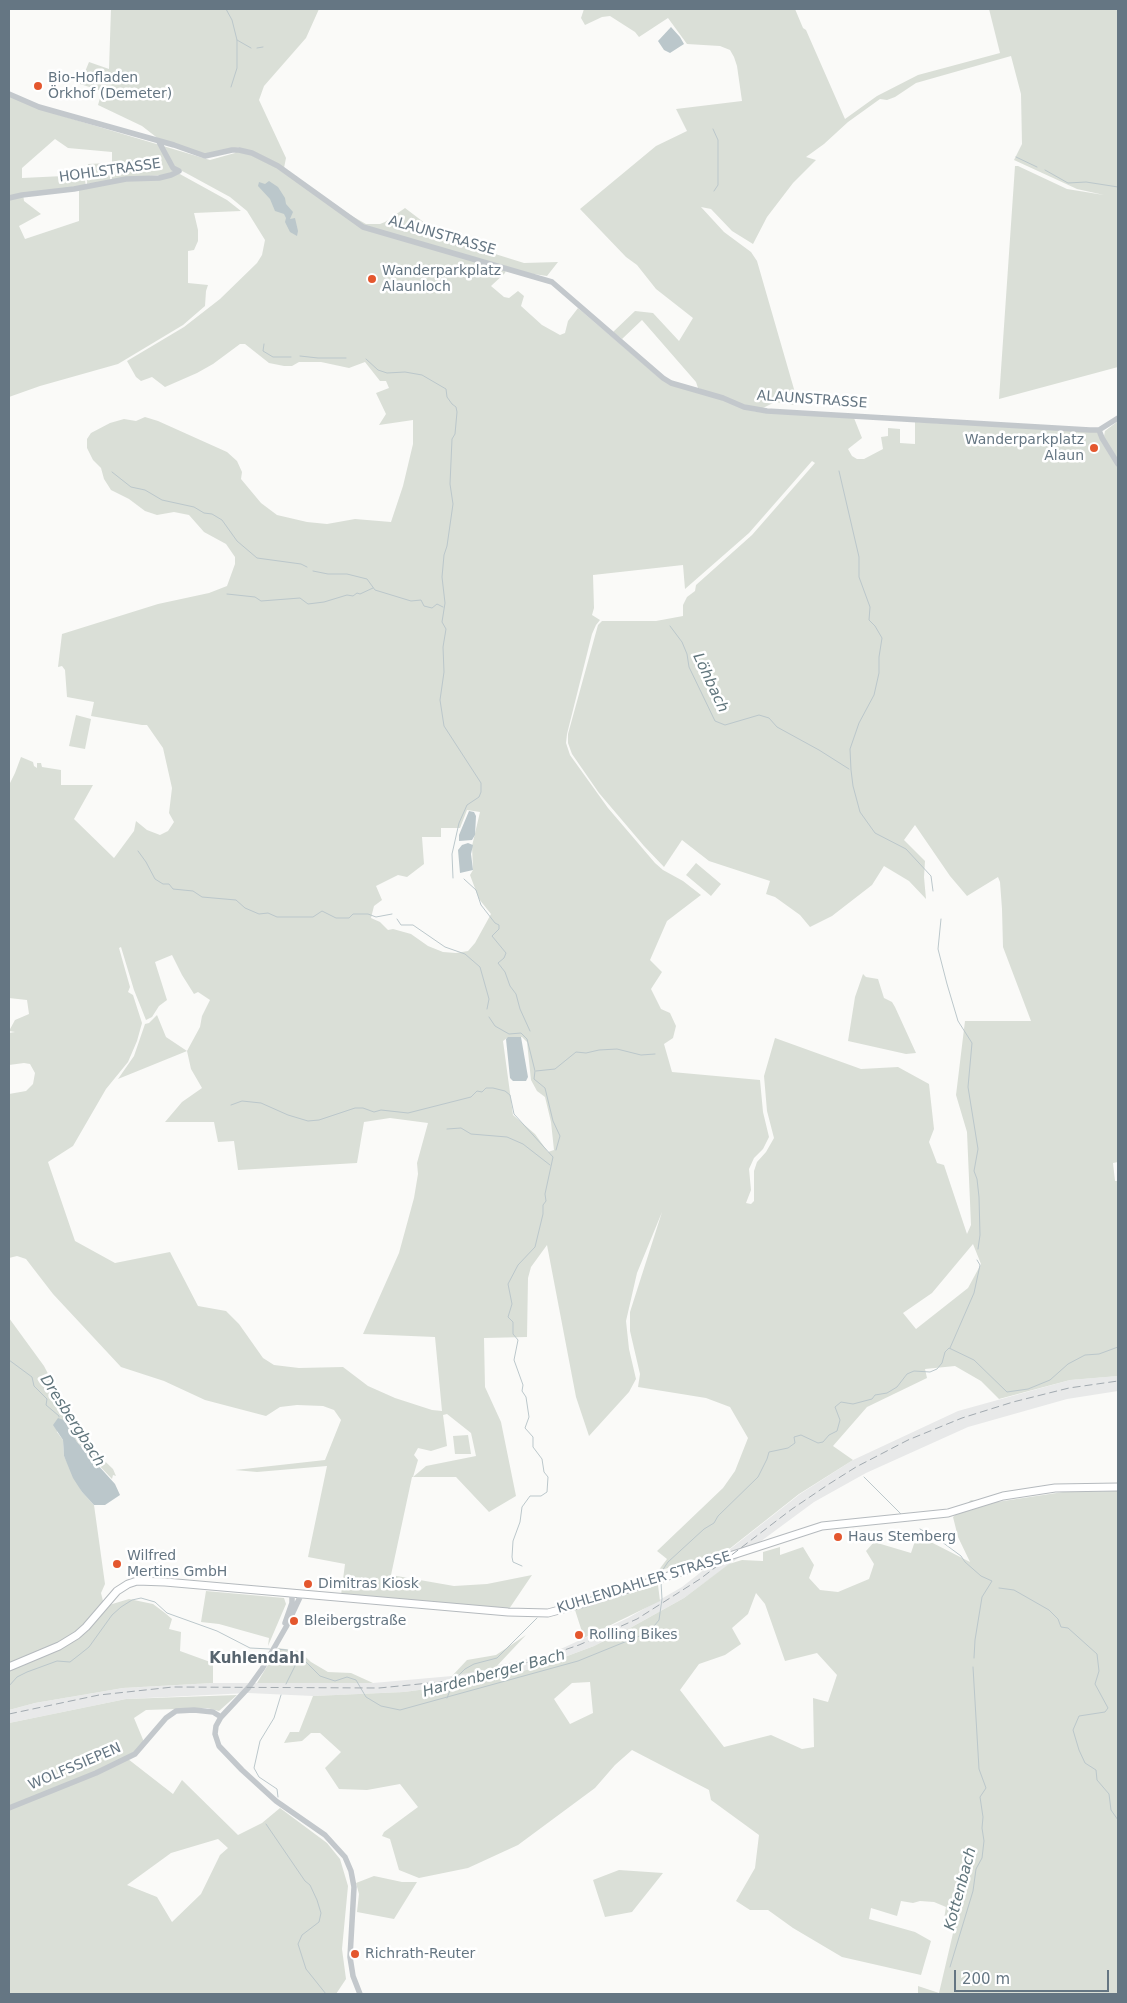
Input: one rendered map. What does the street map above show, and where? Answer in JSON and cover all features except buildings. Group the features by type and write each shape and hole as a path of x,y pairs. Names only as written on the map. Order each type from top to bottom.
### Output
{"main road":[{"name":"KUHLENDAHLER STRASSE","path":"9,1667 59,1646 77,1635 122,1588 142,1581 538,1613 563,1610 822,1526 948,1513 1003,1496 1055,1488 1118,1487"}],"street":[{"name":"HOHLSTRASSE","path":"9,94 39,107 174,145 205,156 239,150 252,153 278,166 363,227"},
{"name":"HOHLSTRASSE","path":"9,198 22,194 74,189 126,179 159,178 170,175 178,171 173,168 159,142"},
{"name":"ALAUNSTRASSE","path":"363,227 552,282 662,378 671,383 723,398 744,408 767,411 1099,430"},
{"path":"1118,418 1099,430 1118,464"},
{"path":"278,1639 290,1609 292,1594"},
{"path":"301,1595 266,1662 249,1687 221,1717 216,1726 215,1734 222,1750 268,1794 324,1835 341,1851 353,1879 354,1898 350,1957 353,1976 360,1994"},
{"name":"WOLFSSIEPEN","path":"9,1808 96,1774 135,1754 166,1718 176,1711 213,1712 221,1717"}],"shaded area":[{"path":"111,9 319,9 306,38 264,86 259,100 286,158 284,168 345,212 366,224 385,222 405,208 430,227 460,243 524,263 558,262 547,276 506,270 491,286 504,297 509,298 518,291 524,296 521,306 542,325 560,335 565,333 568,321 578,308 661,379 670,383 707,394 752,411 854,418 862,438 848,449 852,456 857,459 864,459 883,449 881,437 888,436 888,428 900,429 900,443 915,444 915,422 1099,432 1104,436 1105,431 1118,421 1118,1162 1113,1163 1115,1181 1118,1181 1118,1376 1070,1380 999,1399 981,1381 955,1366 925,1369 927,1378 867,1407 833,1446 853,1460 799,1494 728,1550 658,1571 667,1559 657,1551 723,1488 735,1471 748,1438 730,1407 706,1398 638,1387 640,1374 630,1331 630,1312 662,1212 637,1273 626,1321 629,1349 636,1379 629,1392 589,1436 576,1397 547,1245 531,1267 528,1278 527,1337 484,1338 485,1387 501,1422 516,1496 489,1512 456,1477 413,1477 412,1477 391,1575 454,1586 487,1584 532,1575 509,1609 341,1595 345,1564 308,1557 327,1466 257,1472 235,1470 325,1460 341,1420 334,1410 323,1406 297,1405 280,1407 266,1416 205,1400 164,1381 121,1367 53,1294 26,1259 17,1256 9,1258 9,1094 26,1091 33,1084 35,1073 30,1064 9,1065 9,1033 15,1032 9,1031 15,1020 29,1014 27,1000 9,998 9,785 21,757 33,762 37,768 37,763 41,763 42,767 61,770 61,785 93,785 74,819 114,858 134,831 136,821 147,830 160,835 168,831 174,822 169,813 172,788 163,748 147,725 91,716 94,702 67,697 65,670 62,666 58,667 62,634 158,604 209,593 227,586 235,564 235,557 226,544 204,532 189,515 174,512 157,515 145,511 129,499 111,490 104,479 101,468 93,460 87,448 87,439 91,433 110,423 124,419 136,421 145,417 158,421 227,452 237,461 242,472 241,479 261,503 277,515 307,522 327,524 355,519 391,522 403,486 413,444 413,420 379,425 386,414 376,393 389,388 386,381 380,381 365,362 349,368 321,362 299,362 292,366 284,366 269,363 245,344 240,344 213,364 165,387 152,377 141,381 136,377 127,361 184,327 220,299 257,263 262,255 265,240 247,211 230,197 176,168 174,172 166,175 129,177 112,181 112,152 68,148 55,139 22,168 22,178 84,175 86,186 23,194 24,201 41,214 19,226 25,239 79,221 79,189 126,180 163,178 178,173 227,200 241,211 194,213 198,230 198,241 194,250 188,251 188,283 208,285 205,306 183,325 118,364 40,386 9,397 9,96 49,112 210,160 235,153 239,147 208,155 196,152 160,140 142,126 98,105 102,91 80,84 89,62 109,69","holes":["812,461 815,463 752,535 696,585 695,591 687,597 683,605 683,616 656,621 602,621 598,625 568,734 568,743 572,754 599,793 664,867 682,840 709,861 770,881 766,894 775,897 800,915 810,927 832,916 872,885 884,866 909,881 926,899 925,861 904,840 915,825 950,876 967,896 998,877 1002,909 1003,947 1031,1021 965,1021 956,1095 967,1132 971,1225 967,1234 944,1165 937,1163 929,1142 934,1129 929,1084 898,1067 861,1069 775,1038 764,1076 767,1111 774,1138 766,1152 757,1162 754,1171 754,1201 751,1204 746,1203 751,1190 749,1169 754,1158 763,1149 769,1137 763,1112 760,1080 672,1072 664,1044 673,1038 676,1026 670,1013 661,1009 651,989 662,972 650,960 667,921 701,895 655,863 608,808 570,755 566,743 567,734 592,634 600,620 592,615 594,608 593,575 683,565 685,589 749,533","467,810 480,812 472,846 473,870 470,875 479,899 491,914 475,943 468,951 456,953 443,952 428,946 411,934 393,929 388,930 380,922 371,918 374,906 382,900 376,886 398,875 407,877 424,864 422,837 441,837 441,828 460,828","121,947 134,990 146,1020 152,1017 159,1006 167,1000 155,962 172,955 194,994 198,992 210,1000 202,1016 200,1027 187,1051 191,1069 202,1088 182,1102 165,1122 214,1122 218,1142 234,1141 238,1170 357,1163 364,1122 390,1118 428,1123 417,1163 418,1174 414,1198 399,1253 363,1334 435,1337 442,1411 432,1410 395,1398 368,1386 343,1367 299,1368 274,1365 263,1358 239,1324 226,1311 198,1306 170,1252 115,1263 75,1241 48,1162 73,1146 106,1089 128,1062 137,1041 142,1023 133,995 128,992 130,987 119,948","522,1037 527,1042 531,1080 537,1091 545,1097 551,1122 554,1150 548,1152 535,1134 513,1115 503,1041 507,1038","973,1244 981,1264 968,1288 916,1329 903,1313 932,1293","447,1414 471,1433 476,1456 426,1466 413,1477 418,1460 414,1455 418,1448 431,1451 447,1446 443,1415"]},
{"path":"584,9 795,9 845,119 877,96 918,75 1000,53 989,9 1118,9 1118,367 999,399 1015,166 1067,189 1104,195 1077,189 1014,160 1022,144 1021,94 1011,56 916,83 895,97 887,100 880,99 848,122 824,144 806,157 816,160 793,183 767,217 753,244 732,231 711,209 701,207 724,232 751,252 757,261 798,403 795,405 775,402 761,409 746,406 698,388 696,382 642,320 622,339 613,332 635,311 653,313 679,341 693,318 656,289 637,265 626,257 580,209 656,146 687,131 676,109 742,101 737,66 730,50 720,46 687,44 668,18 639,37 635,32 610,16 602,17 585,25 581,18"},
{"path":"671,27 684,44 670,53 664,50 658,41"},
{"path":"110,163 110,181 87,184 88,164"},
{"path":"269,181 278,187 285,198 286,204 293,212 290,219 295,218 298,231 297,236 290,232 285,222 284,214 275,211 270,199 258,186 259,182 265,184"},
{"path":"76,715 91,719 85,749 69,746"},
{"path":"469,811 474,812 476,816 475,835 472,840 459,841 459,835"},
{"path":"468,843 473,845 471,854 473,870 460,873 458,850 462,845"},
{"path":"696,863 721,884 711,896 686,875"},
{"path":"863,974 866,977 878,979 884,998 892,1002 895,1007 916,1053 906,1054 848,1041 855,997"},
{"path":"157,1015 166,1037 187,1051 118,1079 134,1056 145,1024 149,1023"},
{"path":"508,1037 521,1037 528,1077 526,1081 513,1081 510,1078 506,1039"},
{"path":"9,1318 44,1366 78,1432 86,1443 113,1469 116,1476 113,1475 112,1479 77,1442 64,1420 57,1432 63,1440 64,1456 82,1492 94,1505 105,1584 101,1593 103,1601 109,1605 129,1599 153,1604 172,1619 169,1629 181,1632 180,1651 213,1663 213,1683 123,1688 35,1703 9,1710"},
{"path":"1118,1376 1118,1391 1067,1399 968,1427 866,1473 814,1502 684,1598 594,1646 538,1667 479,1682 404,1692 313,1696 248,1693 126,1699 9,1723 9,1710 35,1703 123,1688 213,1683 373,1683 452,1676 552,1653 628,1618 682,1587 800,1494 853,1460 958,1411 1070,1380"},
{"path":"58,1418 64,1420 77,1442 115,1484 120,1495 105,1505 94,1505 73,1478 64,1456 63,1440 53,1425"},
{"path":"468,1435 471,1454 455,1454 453,1436"},
{"path":"1118,1491 1118,1994 918,1994 918,1986 939,1993 954,1929 943,1925 946,1907 934,1902 920,1901 913,1903 901,1901 897,1916 871,1908 869,1919 915,1932 931,1941 921,1975 842,1957 793,1928 768,1910 750,1910 736,1901 755,1868 759,1835 711,1800 709,1790 632,1750 615,1765 595,1788 518,1845 468,1868 419,1878 399,1870 390,1839 382,1836 384,1832 418,1807 400,1784 367,1790 339,1789 325,1768 341,1752 320,1733 311,1733 302,1741 284,1743 290,1732 299,1732 313,1696 404,1692 479,1682 538,1667 594,1646 630,1628 684,1598 729,1564 742,1560 763,1561 763,1552 780,1547 780,1555 803,1547 814,1565 809,1578 820,1590 838,1592 869,1579 874,1564 866,1551 874,1542 911,1553 917,1535 970,1562 958,1537 953,1517 971,1500 990,1503 1063,1492","holes":["756,1593 765,1604 785,1661 817,1653 837,1675 828,1702 813,1698 814,1747 802,1749 771,1735 724,1747 680,1690 699,1664 725,1655 741,1644 732,1628 748,1614","590,1682 593,1713 570,1724 554,1699 572,1683"]},
{"path":"658,1585 660,1601 584,1638 575,1610"},
{"path":"206,1591 284,1598 286,1604 268,1646 269,1638 219,1624 201,1622"},
{"path":"526,1635 495,1668 452,1676 467,1660 496,1655"},
{"path":"278,1648 299,1651 311,1662 328,1672 351,1673 373,1683 257,1683"},
{"path":"237,1695 219,1711 207,1708 146,1710 134,1718 144,1742 134,1752 97,1771 9,1806 9,1723 126,1699"},
{"path":"128,1759 173,1794 182,1780 238,1835 262,1823 280,1808 327,1843 340,1859 348,1886 342,1949 346,1979 336,1994 9,1994 9,1810","holes":["218,1839 228,1848 220,1855 201,1894 172,1922 157,1897 127,1885 171,1853"]},
{"path":"619,1870 663,1873 632,1912 605,1917 593,1880"},
{"path":"374,1876 402,1882 417,1882 394,1919 357,1912 359,1894 356,1883"}],"waterway":[{"path":"226,9 232,20 237,40 237,68 231,87"},
{"path":"237,40 251,48"},
{"path":"257,48 263,47"},
{"path":"713,129 718,140 718,185 714,191"},
{"path":"1016,157 1037,167"},
{"path":"1045,170 1068,183 1086,182 1118,187"},
{"path":"264,344 263,351 273,357 291,357"},
{"path":"300,356 346,358"},
{"path":"366,359 378,370 387,373 405,372 422,375 446,389 447,397 456,407 457,412 455,434 452,439 450,484 453,504 442,577 445,603 442,622 446,629 443,647 444,672 440,700 444,726 481,783 481,792 479,797 467,805 459,823 452,854 453,878"},
{"path":"839,471 859,557 859,577 870,607 869,620 882,638 879,673 874,695 859,723 850,749 853,786 860,812 875,833 906,849 931,876 933,891"},
{"path":"112,472 131,487 145,490 162,500 194,507 204,513 212,514 222,520 237,541 257,558 301,564 307,567"},
{"path":"313,571 328,574 347,574 367,579 375,590 411,601 421,600 424,606 432,608 437,604 443,607"},
{"path":"227,594 255,597 261,601 300,598 308,604 324,602 347,595 353,596 373,588"},
{"name":"Löhbach","path":"670,626 682,642 687,654 689,667 715,721 725,725 759,715 769,718 777,727 849,769"},
{"path":"138,851 155,879 163,884 169,884 173,889 193,891 202,897 236,900 245,908 259,914 268,913 277,917 313,917 322,911 336,918 349,918 353,914 368,914 376,917 392,914"},
{"path":"464,879 476,890 481,905 495,923 499,925 499,929 492,936 506,953 504,958 498,963 505,972 510,986 516,994 520,1009 530,1031"},
{"path":"397,919 401,925 413,925 445,947 465,954 480,967 489,999 487,1009"},
{"path":"941,919 938,949 958,1021 972,1043 968,1087 978,1149 974,1171 979,1197 980,1235 978,1249"},
{"path":"489,1017 495,1026 509,1034 521,1033 527,1039 535,1071 534,1079 545,1088 553,1121 560,1136 556,1150"},
{"path":"536,1071 555,1069 576,1052 586,1053 617,1049 641,1055 655,1054"},
{"path":"231,1105 242,1101 261,1103 288,1115 308,1121 319,1120 355,1108 363,1108 374,1112 381,1110 408,1113 471,1097 477,1091 482,1092 486,1088 493,1088 505,1091 510,1095 514,1114 553,1157 545,1194 546,1201 543,1205 543,1214 535,1247 518,1265 508,1284 512,1304 508,1317 513,1322 513,1334 518,1340 514,1360 523,1385 522,1391 526,1397 529,1417 525,1428 533,1437 533,1447 542,1459 544,1472 548,1477 547,1492 541,1496 530,1496 522,1507 520,1522 513,1541 512,1557 513,1562 522,1566"},
{"path":"447,1129 461,1128 471,1134 507,1137 523,1144 550,1165"},
{"path":"950,1348 974,1293 980,1265 977,1260"},
{"name":"Hardenberger Bach","path":"662,1575 662,1571 668,1562 704,1529 714,1523 718,1516 758,1477 769,1452 788,1448 795,1443 794,1437 801,1435 818,1443 823,1442 829,1435 837,1431 840,1420 835,1407 841,1402 853,1404 872,1399 875,1395 887,1393 897,1387 907,1374 914,1371 930,1372 937,1369 949,1348 974,1360 1007,1392 1028,1389 1050,1380 1068,1364 1085,1355 1099,1354 1118,1347"},
{"name":"Dresbergbach","path":"9,1360 32,1377 34,1386 47,1399 46,1405 59,1417"},
{"path":"864,1477 901,1514"},
{"path":"920,1529 938,1539 961,1556 981,1576 992,1581 982,1597 974,1658"},
{"name":"Hardenberger Bach","path":"276,1649 287,1650 300,1656 320,1676 335,1681 347,1677 356,1680 366,1697 381,1706 400,1710 578,1661 642,1635 650,1631 659,1620 662,1599 661,1582"},
{"path":"999,1588 1014,1590 1049,1610 1058,1619 1061,1627 1068,1628 1097,1654 1099,1671 1095,1684 1108,1708 1105,1712 1079,1716 1073,1730 1085,1763 1096,1770 1097,1780 1109,1794 1111,1810 1118,1820"},
{"name":"Hardenberger Bach","path":"9,1686 17,1677 27,1672 57,1661 70,1662 89,1647 112,1615 132,1600 141,1598 155,1602 167,1613 217,1631 250,1648 270,1649"},
{"path":"458,1676 474,1664 497,1658 537,1618"},
{"path":"286,1684 300,1656"},
{"name":"Kottenbach","path":"950,1967 973,1891 976,1869 982,1858 984,1841 980,1797 986,1788 979,1769 973,1667"},
{"path":"447,1698 451,1688"},
{"path":"278,1797 277,1789 259,1777 254,1768 260,1741 274,1718 281,1695"},
{"path":"266,1824 305,1881 310,1885 317,1900 321,1913 319,1922 302,1935 298,1944 306,1969 326,1994"}],"railway":[{"path":"9,1714 99,1695 173,1687 379,1688 440,1682 505,1670 579,1645 637,1619 700,1579 792,1509 829,1484 856,1467 908,1440 962,1418 1013,1402 1069,1388 1118,1381"}],"place":[{"name":"Bio-Hofladen Örkhof (Demeter)","path":"38,86"},
{"name":"Wanderparkplatz Alaunloch","path":"372,279"},
{"name":"Wanderparkplatz Alaun","path":"1094,448"},
{"name":"Haus Stemberg","path":"838,1537"},
{"name":"Wilfred Mertins GmbH","path":"117,1564"},
{"name":"Dimitras Kiosk","path":"308,1584"},
{"name":"Bleibergstraße","path":"294,1621"},
{"name":"Rolling Bikes","path":"579,1635"},
{"name":"Richrath-Reuter","path":"355,1954"}],"district":[{"name":"Kuhlendahl","path":"257,1659"}]}
